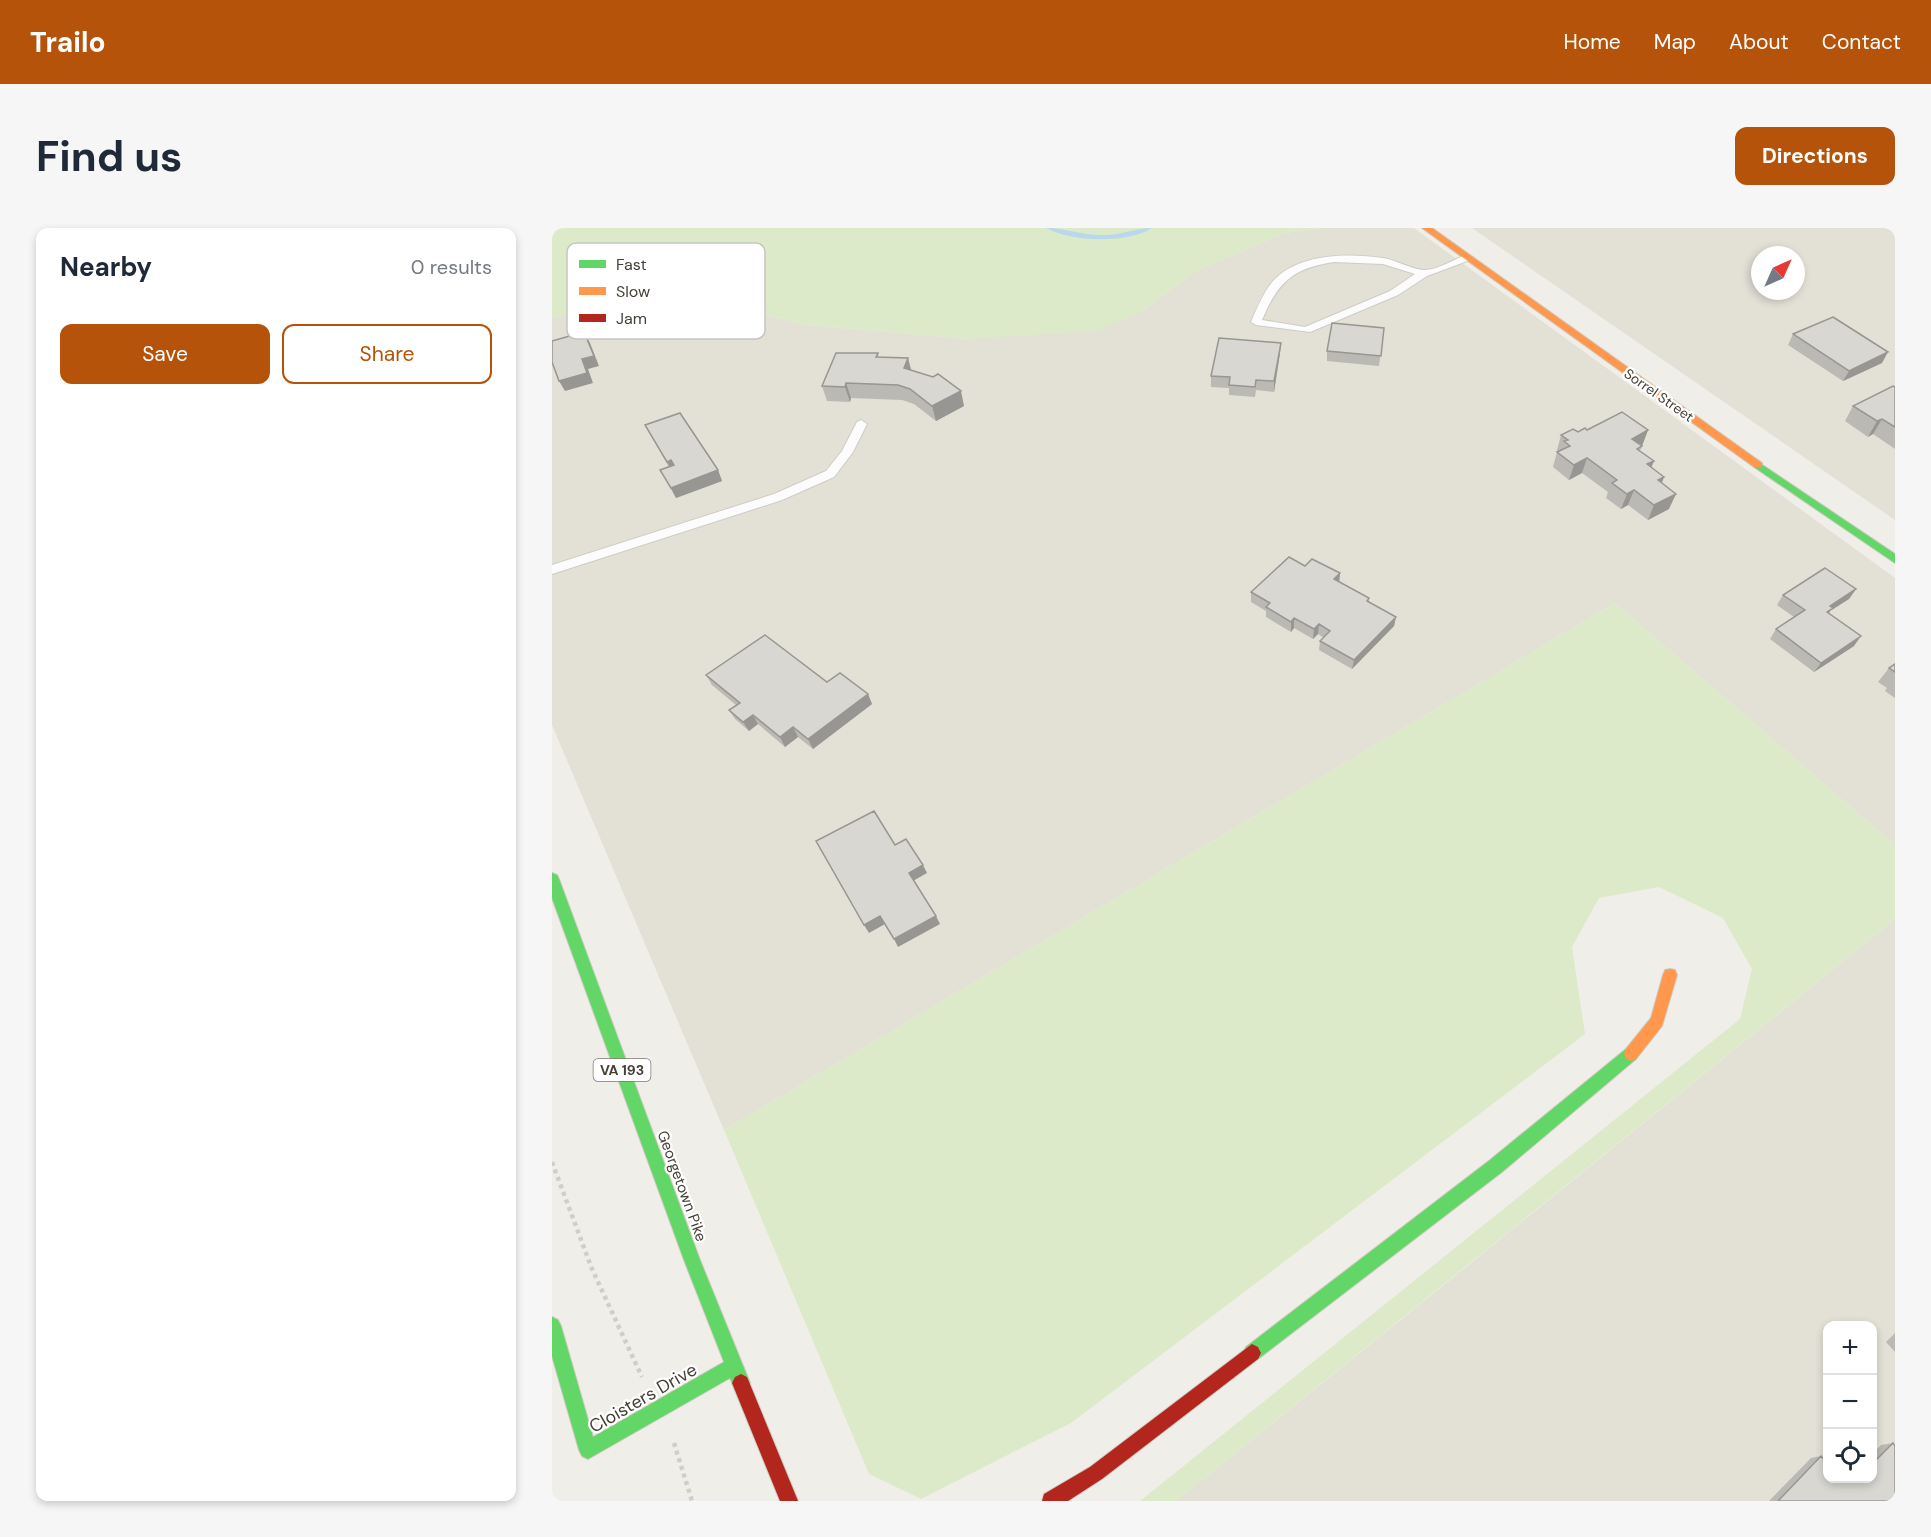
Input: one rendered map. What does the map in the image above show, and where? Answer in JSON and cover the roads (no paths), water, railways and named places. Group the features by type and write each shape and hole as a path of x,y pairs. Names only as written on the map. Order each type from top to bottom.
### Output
{"street":[{"name":"Sorrel Street","path":"1426,228 1818,508 1895,560"},
{"name":"Georgetown Pike","path":"552,879 692,1260 789,1501"},
{"path":"1051,1501 1096,1473 1496,1166 1606,1077 1634,1051 1653,1029 1662,1009 1670,975"},
{"name":"Cloisters Drive","path":"552,1326 588,1450 734,1366"}],"lane":[{"path":"1424,273 1397,264 1371,260 1312,263 1280,280 1268,294 1256,322 1306,330 1394,293 1424,273 1467,258"},
{"path":"552,570 778,497 830,474 847,452 861,424"}],"waterway":[{"path":"1049,228 1099,237 1125,236 1149,228"}]}
